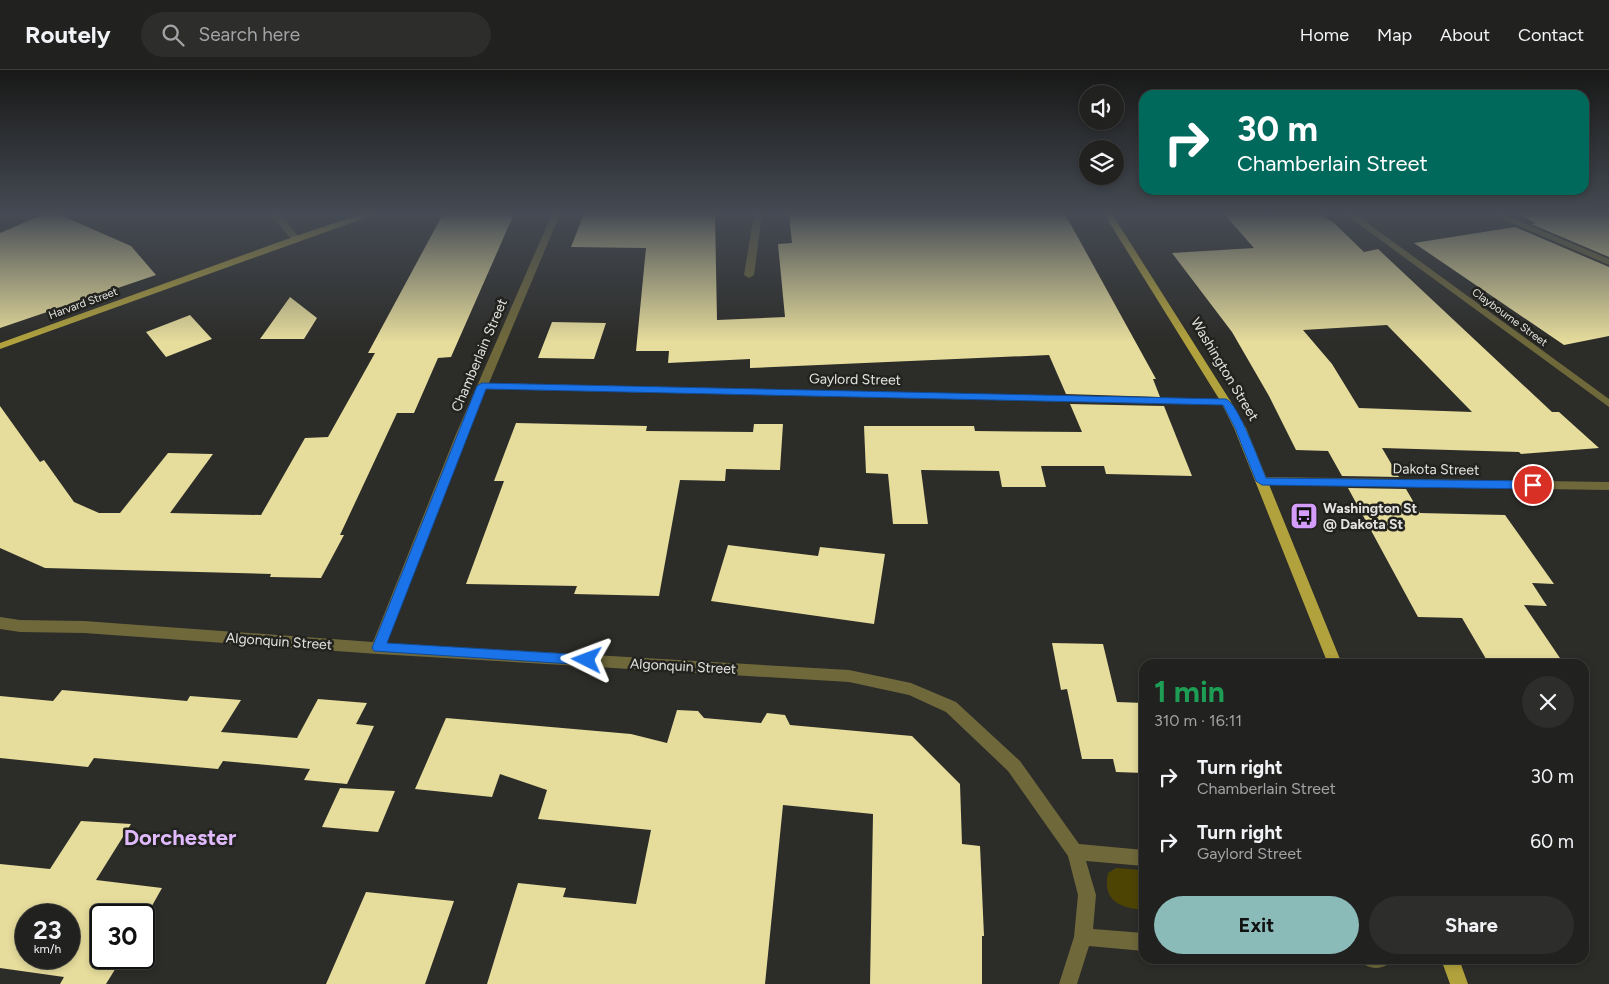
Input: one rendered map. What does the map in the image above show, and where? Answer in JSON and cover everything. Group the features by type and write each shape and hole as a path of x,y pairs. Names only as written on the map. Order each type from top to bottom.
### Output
{"main road":[{"name":"Harvard Street","path":"0,346 247,257"},
{"name":"Washington Street","path":"1135,257 1226,402 1240,428 1333,659"},
{"path":"1452,964 1459,984"}],"street":[{"name":"Chamberlain Street","path":"378,648 482,386 538,257"},
{"path":"749,275 752,257"},
{"name":"Claybourne Street","path":"1407,257 1609,404"},
{"path":"1596,257 1609,262"},
{"name":"Gaylord Street","path":"482,386 1226,402"},
{"name":"Dakota Street","path":"1262,481 1609,486"},
{"name":"Algonquin Street","path":"0,623 20,626 84,628 378,648 849,676 911,689 951,707 1014,766 1075,852 1087,895 1083,938 1068,984"},
{"path":"1075,852 1139,858"},
{"path":"1083,938 1139,942"}],"shaded area":[{"path":"1116,868 1139,870 1139,909 1120,905 1110,896 1107,883 1108,873"}],"building":[{"path":"0,257 140,257 156,275 0,328"},
{"path":"420,257 495,257 451,357 438,358 414,413 397,413 340,535 344,535 321,578 270,577 271,574 45,568 0,548 0,406 40,462 44,460 74,502 99,513 120,513 168,453 213,454 170,513 261,515 305,438 328,437 375,353 368,353"},
{"path":"645,257 716,257 717,320 785,317 779,257 1089,257 1156,379 1153,379 1160,397 1066,394 1049,355 750,368 750,359 668,363 669,351 636,351"},
{"path":"1175,257 1386,257 1552,412 1559,412 1599,448 1521,454 1519,452 1382,448 1399,477 1342,476 1328,451 1296,450 1269,396 1232,332","holes":["1387,325 1472,412 1359,408 1332,364 1303,330"]},
{"path":"1434,257 1585,257 1609,267 1609,336 1564,345"},
{"path":"290,297 317,318 304,339 260,339"},
{"path":"190,315 212,339 166,357 146,332"},
{"path":"552,322 606,323 594,359 538,358"},
{"path":"1070,404 1164,406 1192,476 1106,474 1104,466 1041,466 1046,487 1002,487 999,471 921,470 928,524 893,524 888,474 866,473 864,426 974,426 975,431 1082,432"},
{"path":"516,423 647,426 646,431 753,432 754,424 783,424 780,470 726,469 725,481 680,480 659,596 574,594 577,586 466,584 504,481 494,481"},
{"path":"1348,488 1406,489 1420,513 1505,515 1554,584 1532,583 1547,606 1524,605 1561,659 1486,659 1462,618 1418,617"},
{"path":"728,545 818,556 820,547 885,554 874,624 711,601"},
{"path":"1052,643 1103,644 1117,702 1139,703 1139,773 1116,772 1113,759 1082,759 1067,689 1061,690"},
{"path":"62,690 187,701 190,696 241,700 221,732 297,738 318,699 367,703 356,724 374,726 347,784 304,780 310,769 223,761 218,769 94,758 88,767 0,758 0,696 53,701"},
{"path":"677,710 698,711 704,718 761,723 767,713 785,715 790,725 912,736 960,784 962,844 980,846 984,936 982,936 982,984 870,984 873,814 783,805 765,984 487,984 518,883 566,888 563,897 636,904 651,830 538,819 547,790 500,774 492,797 415,789 446,718 631,734 667,743"},
{"path":"340,788 395,791 378,832 322,827"},
{"path":"81,821 131,824 96,880 162,888 153,904 90,904 90,969 115,969 106,984 60,984 64,977 0,968 0,864 50,869"},
{"path":"366,892 454,901 425,984 326,984"}],"place":[{"name":"Washington St @ Dakota St","path":"1304,516"}],"district":[{"name":"Dorchester","path":"180,837"}],"route":[{"path":"587,660 378,648 482,386 1226,402 1240,428 1262,481 1533,485"}]}
